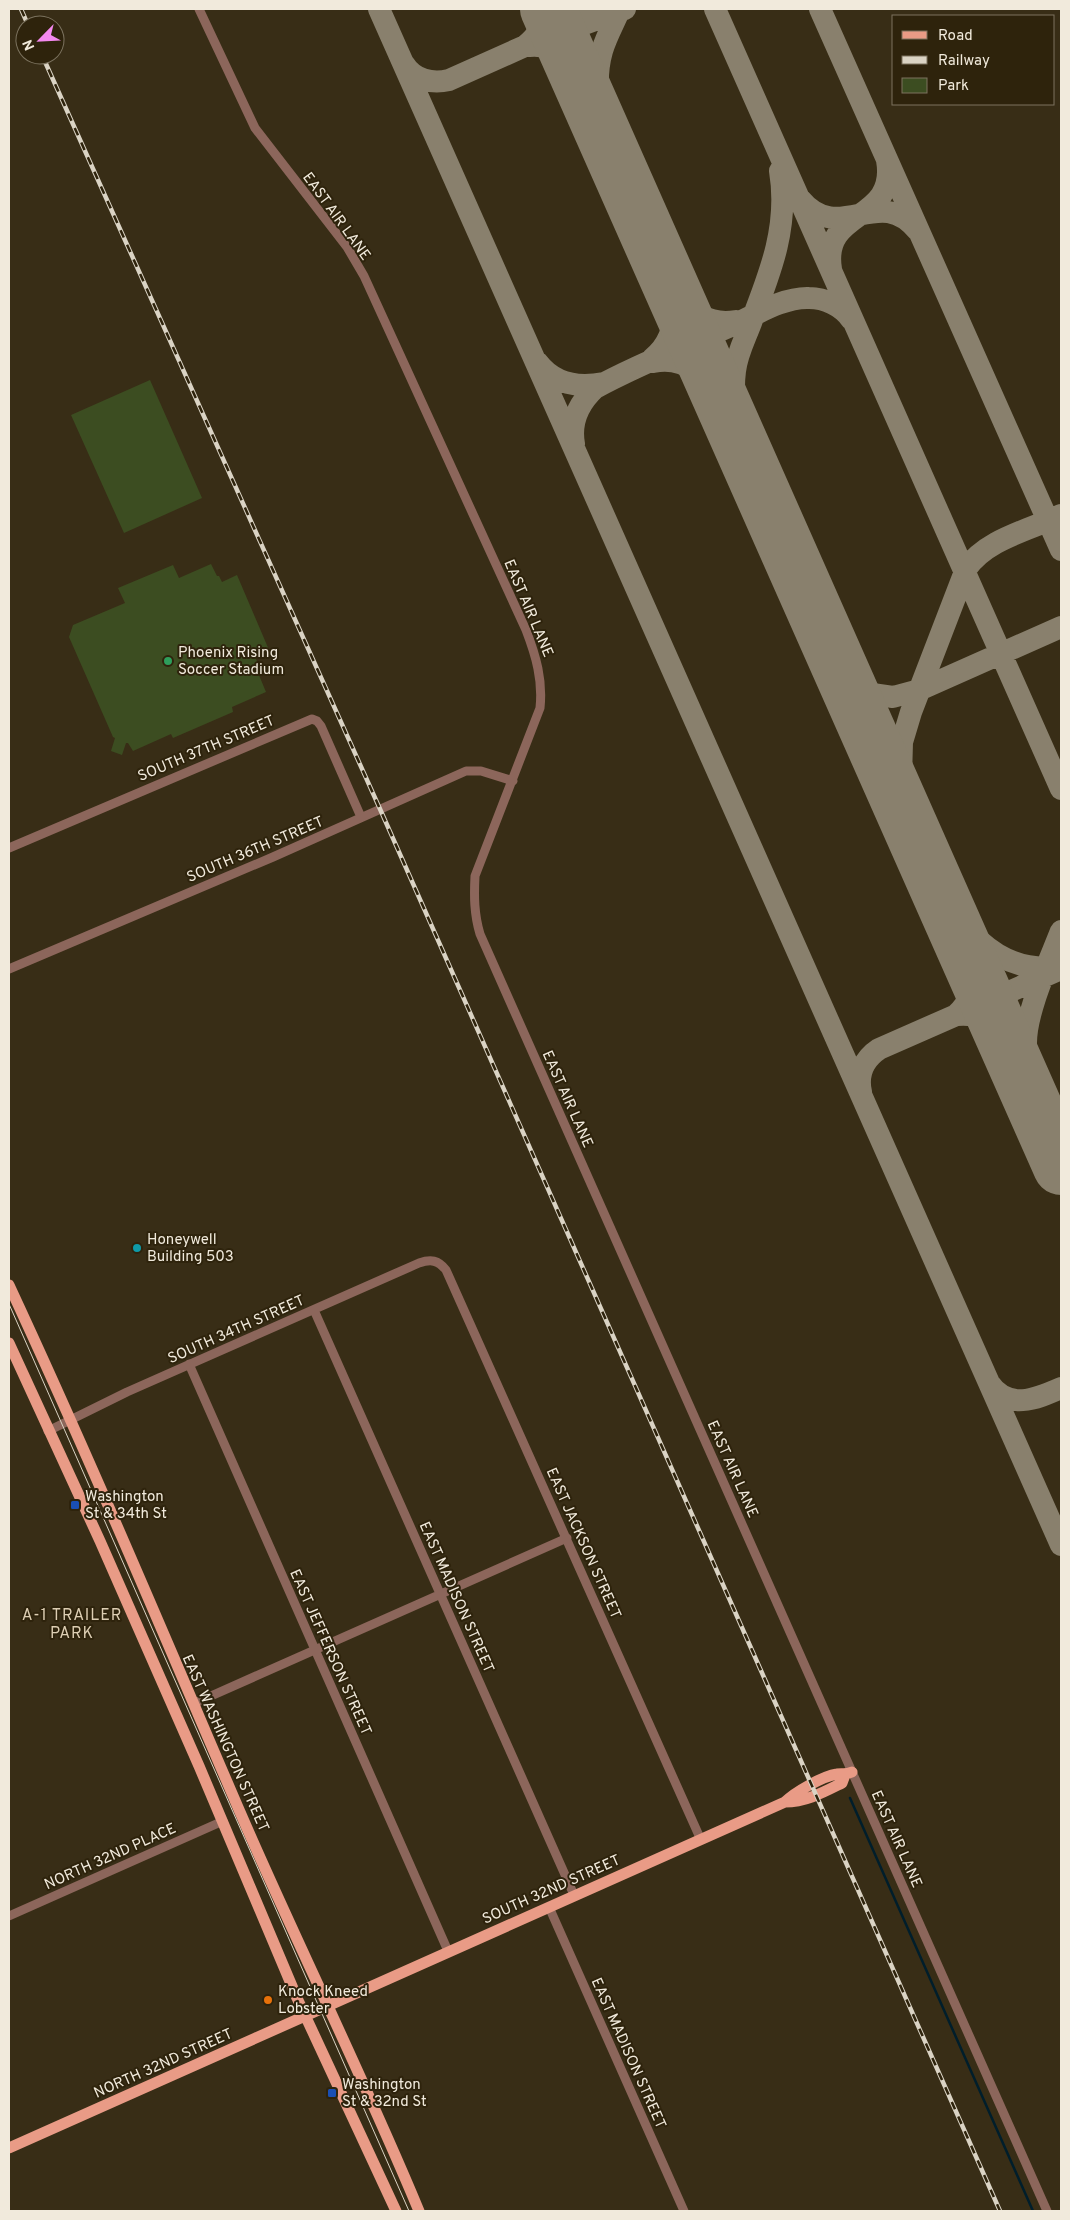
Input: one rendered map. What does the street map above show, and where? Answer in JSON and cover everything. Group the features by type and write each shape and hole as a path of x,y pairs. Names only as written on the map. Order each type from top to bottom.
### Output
{"main road":[{"name":"EAST WASHINGTON STREET","path":"9,1285 122,1535 193,1704 385,2130 419,2211"},
{"path":"9,1343 100,1541 223,1821 260,1911 396,2211"},
{"name":"SOUTH 32ND STREET","path":"328,2004 786,1802 800,1802 825,1791 842,1783 848,1774"},
{"name":"NORTH 32ND STREET","path":"9,2148 328,2004"}],"street":[{"name":"EAST AIR LANE","path":"199,9 255,128 347,246 364,276 526,630 536,657 542,696 534,727 475,876 474,898 476,920 480,934 848,1774 1047,2211"},
{"name":"SOUTH 37TH STREET","path":"9,848 312,719 321,726 361,817"},
{"name":"SOUTH 36TH STREET","path":"9,969 466,771 481,771 513,781"},
{"name":"SOUTH 34TH STREET","path":"48,1430 70,1418 189,1364 419,1263 428,1260 437,1261"},
{"name":"EAST JACKSON STREET","path":"437,1261 446,1270 701,1840"},
{"name":"EAST MADISON STREET","path":"314,1310 574,1895"},
{"name":"EAST JEFFERSON STREET","path":"189,1364 448,1951"},
{"path":"193,1704 566,1538"},
{"name":"NORTH 32ND PLACE","path":"9,1916 223,1821"},
{"name":"EAST MADISON STREET","path":"549,1907 684,2211"}],"green space":[{"path":"150,380 202,498 124,533 71,415"},
{"name":"Phoenix Rising Soccer Stadium","path":"211,564 222,582 237,575 269,650 255,657 259,666 256,668 266,692 232,707 233,712 173,738 171,734 133,751 128,743 126,743 122,755 111,751 115,738 69,637 73,625 125,603 118,588 173,565 179,578"}],"waterway":[{"path":"850,1798 1033,2211"}],"taxiway":[{"path":"379,9 1061,1545"},
{"path":"525,46 539,30 543,9"},
{"path":"560,9 578,16 600,17"},
{"path":"620,9 602,51 598,82 601,114 621,174"},
{"path":"404,64 413,74 424,80 449,80 525,46 625,9"},
{"path":"715,9 1061,789"},
{"path":"820,9 1061,550"},
{"path":"529,46 539,46 555,51 566,62 581,85"},
{"path":"831,269 831,249 837,235 881,195 887,180 887,160"},
{"path":"748,461 735,405 735,371 740,351 772,266 782,210 780,171"},
{"path":"800,199 815,212 830,217 889,212 903,218 918,231"},
{"path":"673,292 700,316 717,321 736,321"},
{"path":"653,358 666,344 670,336 675,310 673,292"},
{"path":"574,444 573,428 577,413 589,394 595,388 645,363 789,301 809,298 821,299 843,310 851,319"},
{"path":"653,362 665,361 686,365 703,377 723,404"},
{"path":"538,363 552,376 568,383 585,385 604,383"},
{"path":"917,841 908,814 901,778 902,742 911,712 966,569 985,550 1009,536 1061,515"},
{"path":"832,650 843,670 859,687 872,694 893,697 919,690 1061,627"},
{"path":"930,873 953,910 980,942 997,954 1015,963 1035,967 1058,967"},
{"path":"1044,1128 1029,1077 1026,1056 1027,1032 1033,1003 1061,931"},
{"path":"956,1015 968,999 972,981 972,967"},
{"path":"861,1092 860,1079 863,1068 869,1057 879,1049 1061,969"},
{"path":"957,1015 972,1015 984,1019 1003,1038"},
{"path":"989,1383 997,1392 1014,1400 1032,1399 1061,1388"}],"runway":[{"path":"548,9 1061,1167"}],"tram line":[{"path":"9,1304 409,2211"}],"railway":[{"path":"21,9 24,15"},
{"path":"46,65 380,809 1000,2211"}],"place":[{"name":"Phoenix Rising Soccer Stadium","path":"168,661"},
{"name":"Honeywell Building 503","path":"137,1248"},
{"name":"Washington St & 34th St","path":"75,1505"},
{"name":"Knock Kneed Lobster","path":"268,2000"},
{"name":"Washington St & 32nd St","path":"332,2093"}],"district":[{"name":"A-1 TRAILER PARK","path":"72,1623"}]}
